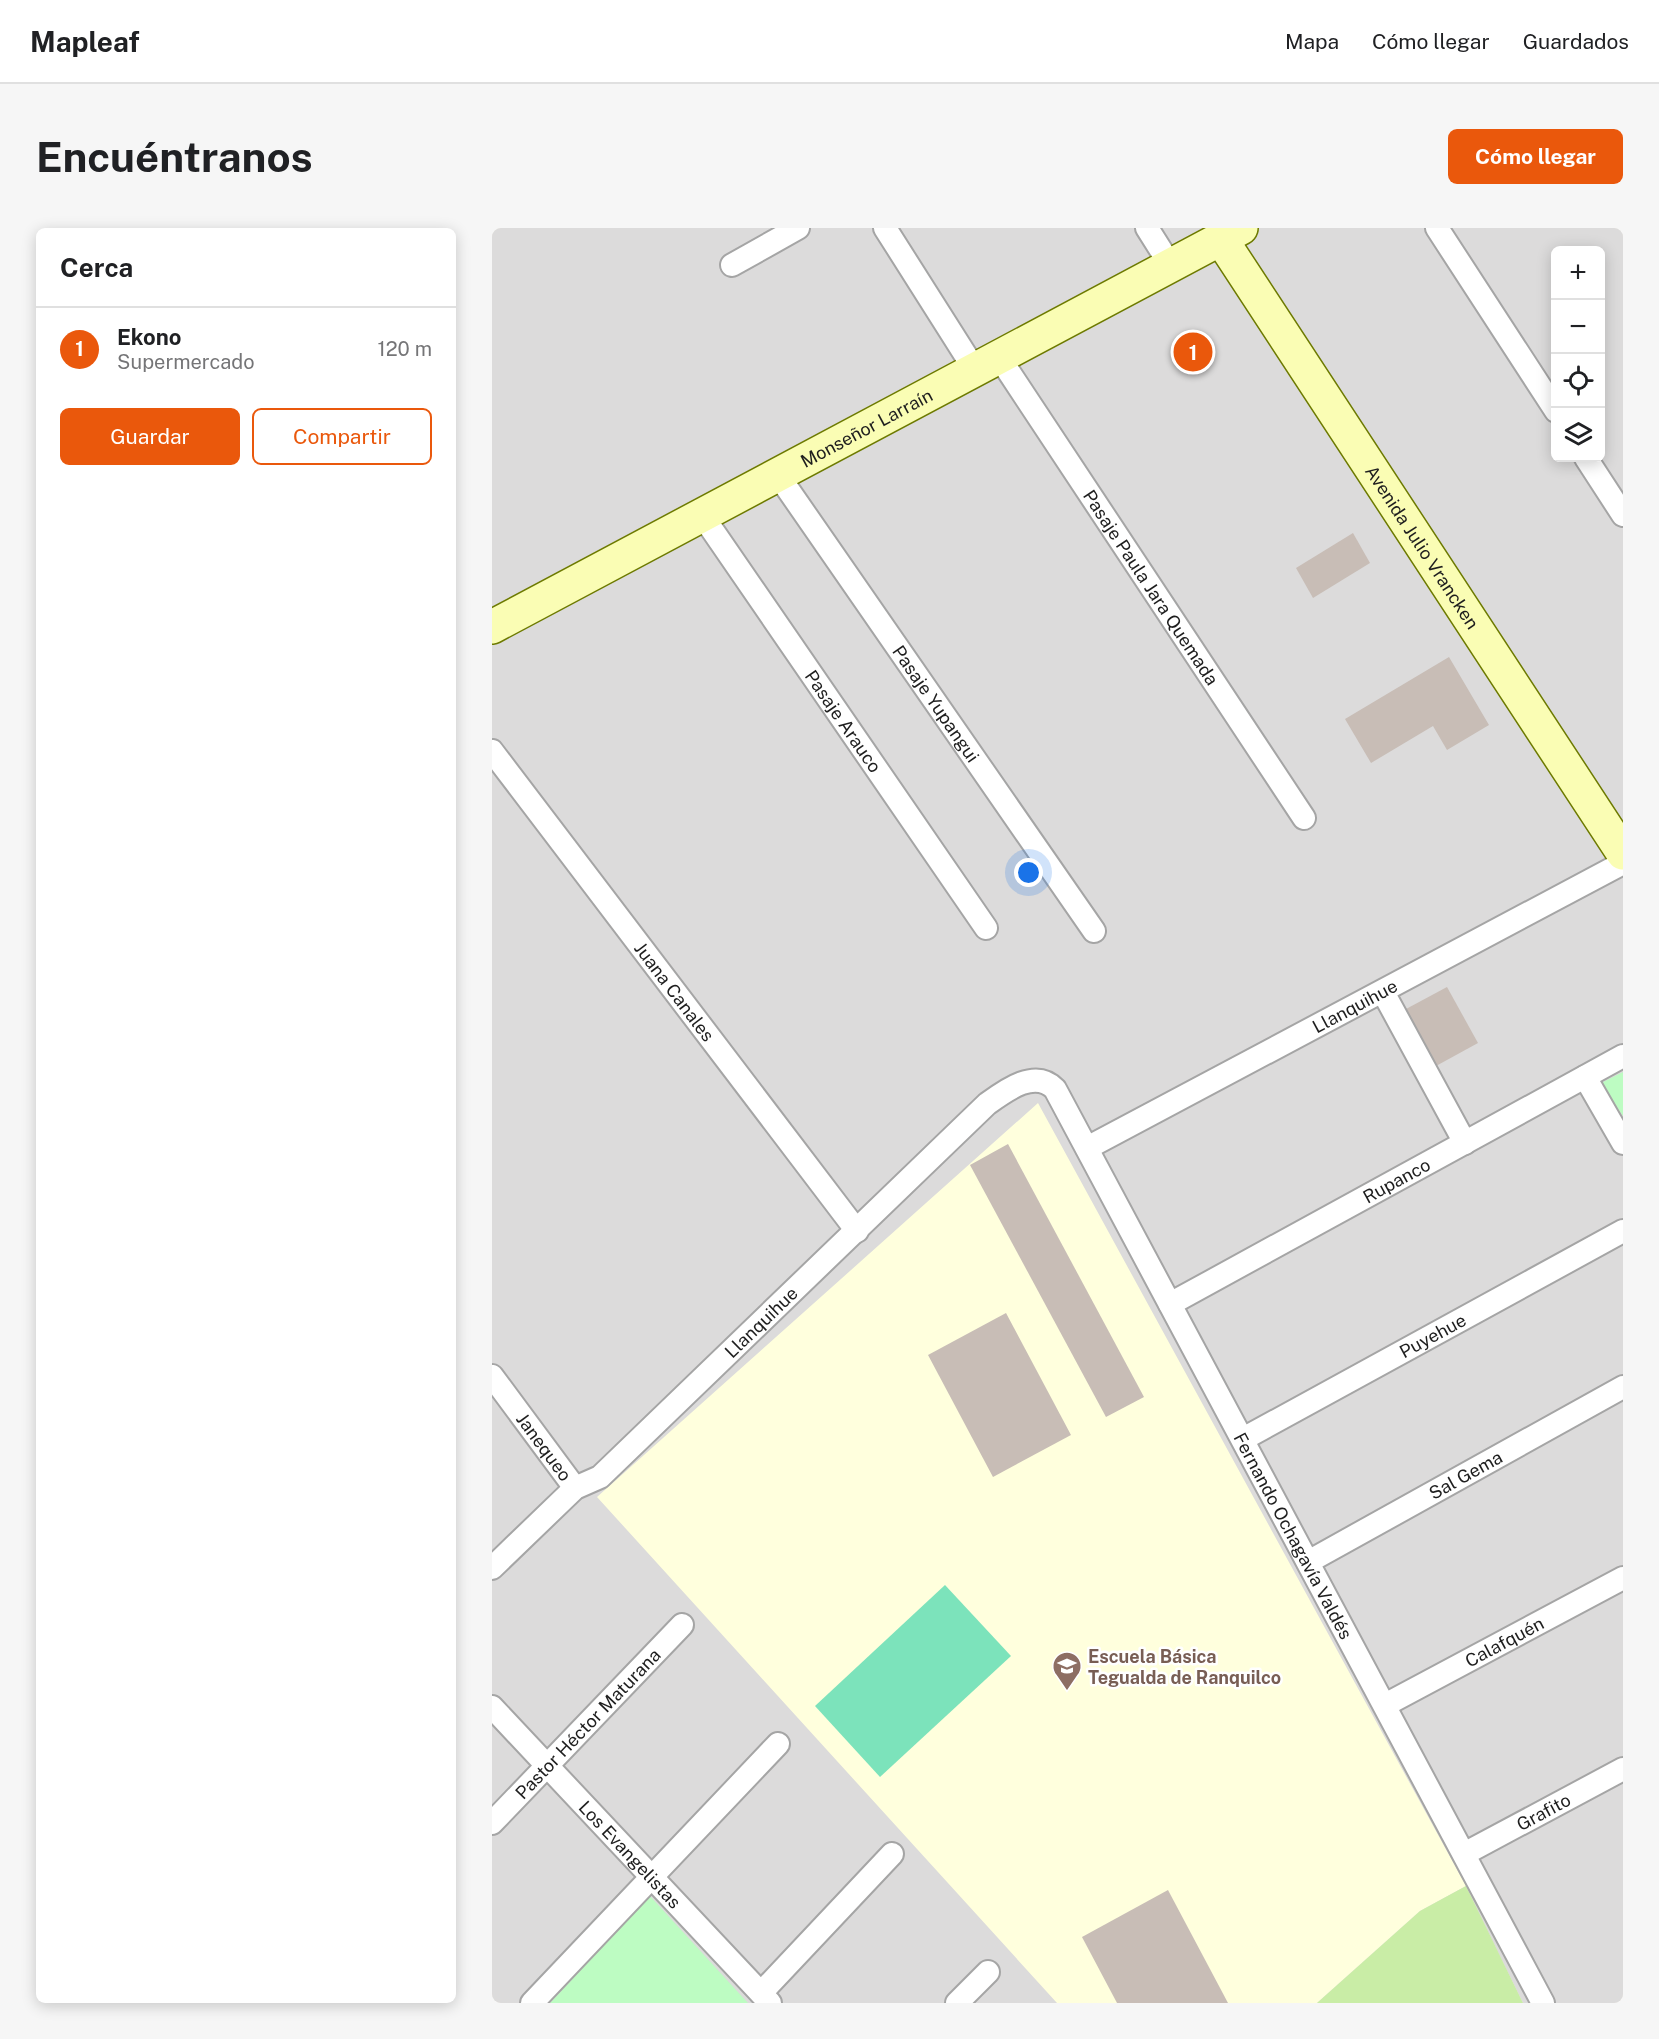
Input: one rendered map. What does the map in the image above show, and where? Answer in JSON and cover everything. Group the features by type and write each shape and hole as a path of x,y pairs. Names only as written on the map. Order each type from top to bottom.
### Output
{"street":[{"path":"732,265 798,228"},
{"name":"Pasaje Paula Jara Quemada","path":"885,228 987,364 1304,818"},
{"path":"1147,228 1171,266"},
{"path":"1437,228 1554,408"},
{"name":"Monseñor Larraín","path":"492,627 1231,233"},
{"name":"Avenida Julio Vrancken","path":"1231,233 1623,853"},
{"path":"1589,462 1623,515"},
{"name":"Pasaje Yupangui","path":"778,475 1094,931"},
{"name":"Pasaje Arauco","path":"702,515 986,928"},
{"name":"Juana Canales","path":"492,751 857,1231"},
{"name":"Llanquihue","path":"1087,1148 1623,863"},
{"path":"1383,992 1465,1143"},
{"name":"Rupanco","path":"1170,1304 1623,1056"},
{"path":"1585,1077 1623,1143"},
{"name":"Llanquihue","path":"492,1568 575,1488 600,1477 987,1104 1003,1093 1034,1080"},
{"name":"Fernando Ochagavía Valdés","path":"1034,1080 1046,1081 1055,1089 1543,2003"},
{"name":"Puyehue","path":"1243,1439 1623,1231"},
{"name":"Janequeo","path":"492,1376 575,1488"},
{"name":"Sal Gema","path":"1308,1562 1623,1387"},
{"name":"Calafquén","path":"1385,1705 1623,1578"},
{"name":"Pastor Héctor Maturana","path":"492,1823 682,1625"},
{"name":"Los Evangelistas","path":"492,1707 765,1998"},
{"path":"532,2003 778,1744"},
{"name":"Grafito","path":"1464,1854 1623,1769"},
{"path":"765,1998 892,1854"},
{"path":"957,2003 988,1972"}],"shaded area":[{"path":"492,228 1623,228 1623,2003 1523,2003 1466,1887 1420,1911 1317,2003 492,2003"},
{"name":"Escuela Básica Tegualda de Ranquilco","path":"1038,1103 1466,1886 1420,1911 1317,2003 1057,2003 597,1497"}],"green space":[{"path":"1623,1072 1623,1116 1601,1083"},
{"path":"945,1585 1011,1656 880,1777 815,1706"},
{"path":"1466,1886 1523,2003 1317,2003 1420,1911"},
{"path":"650,1896 748,2003 550,2003"}],"building":[{"path":"1353,533 1370,563 1313,598 1296,568"},
{"path":"1449,657 1489,725 1447,750 1433,726 1371,763 1345,719"},
{"path":"1447,987 1478,1043 1436,1066 1406,1009"},
{"path":"1008,1144 1144,1397 1106,1417 970,1165"},
{"path":"1006,1313 1071,1435 993,1477 928,1355"},
{"path":"1168,1890 1228,2003 1117,2003 1082,1937"}],"place":[{"name":"Ekono","path":"1193,352"},
{"name":"Escuela Básica Tegualda de Ranquilco","path":"1067,1692"}]}
